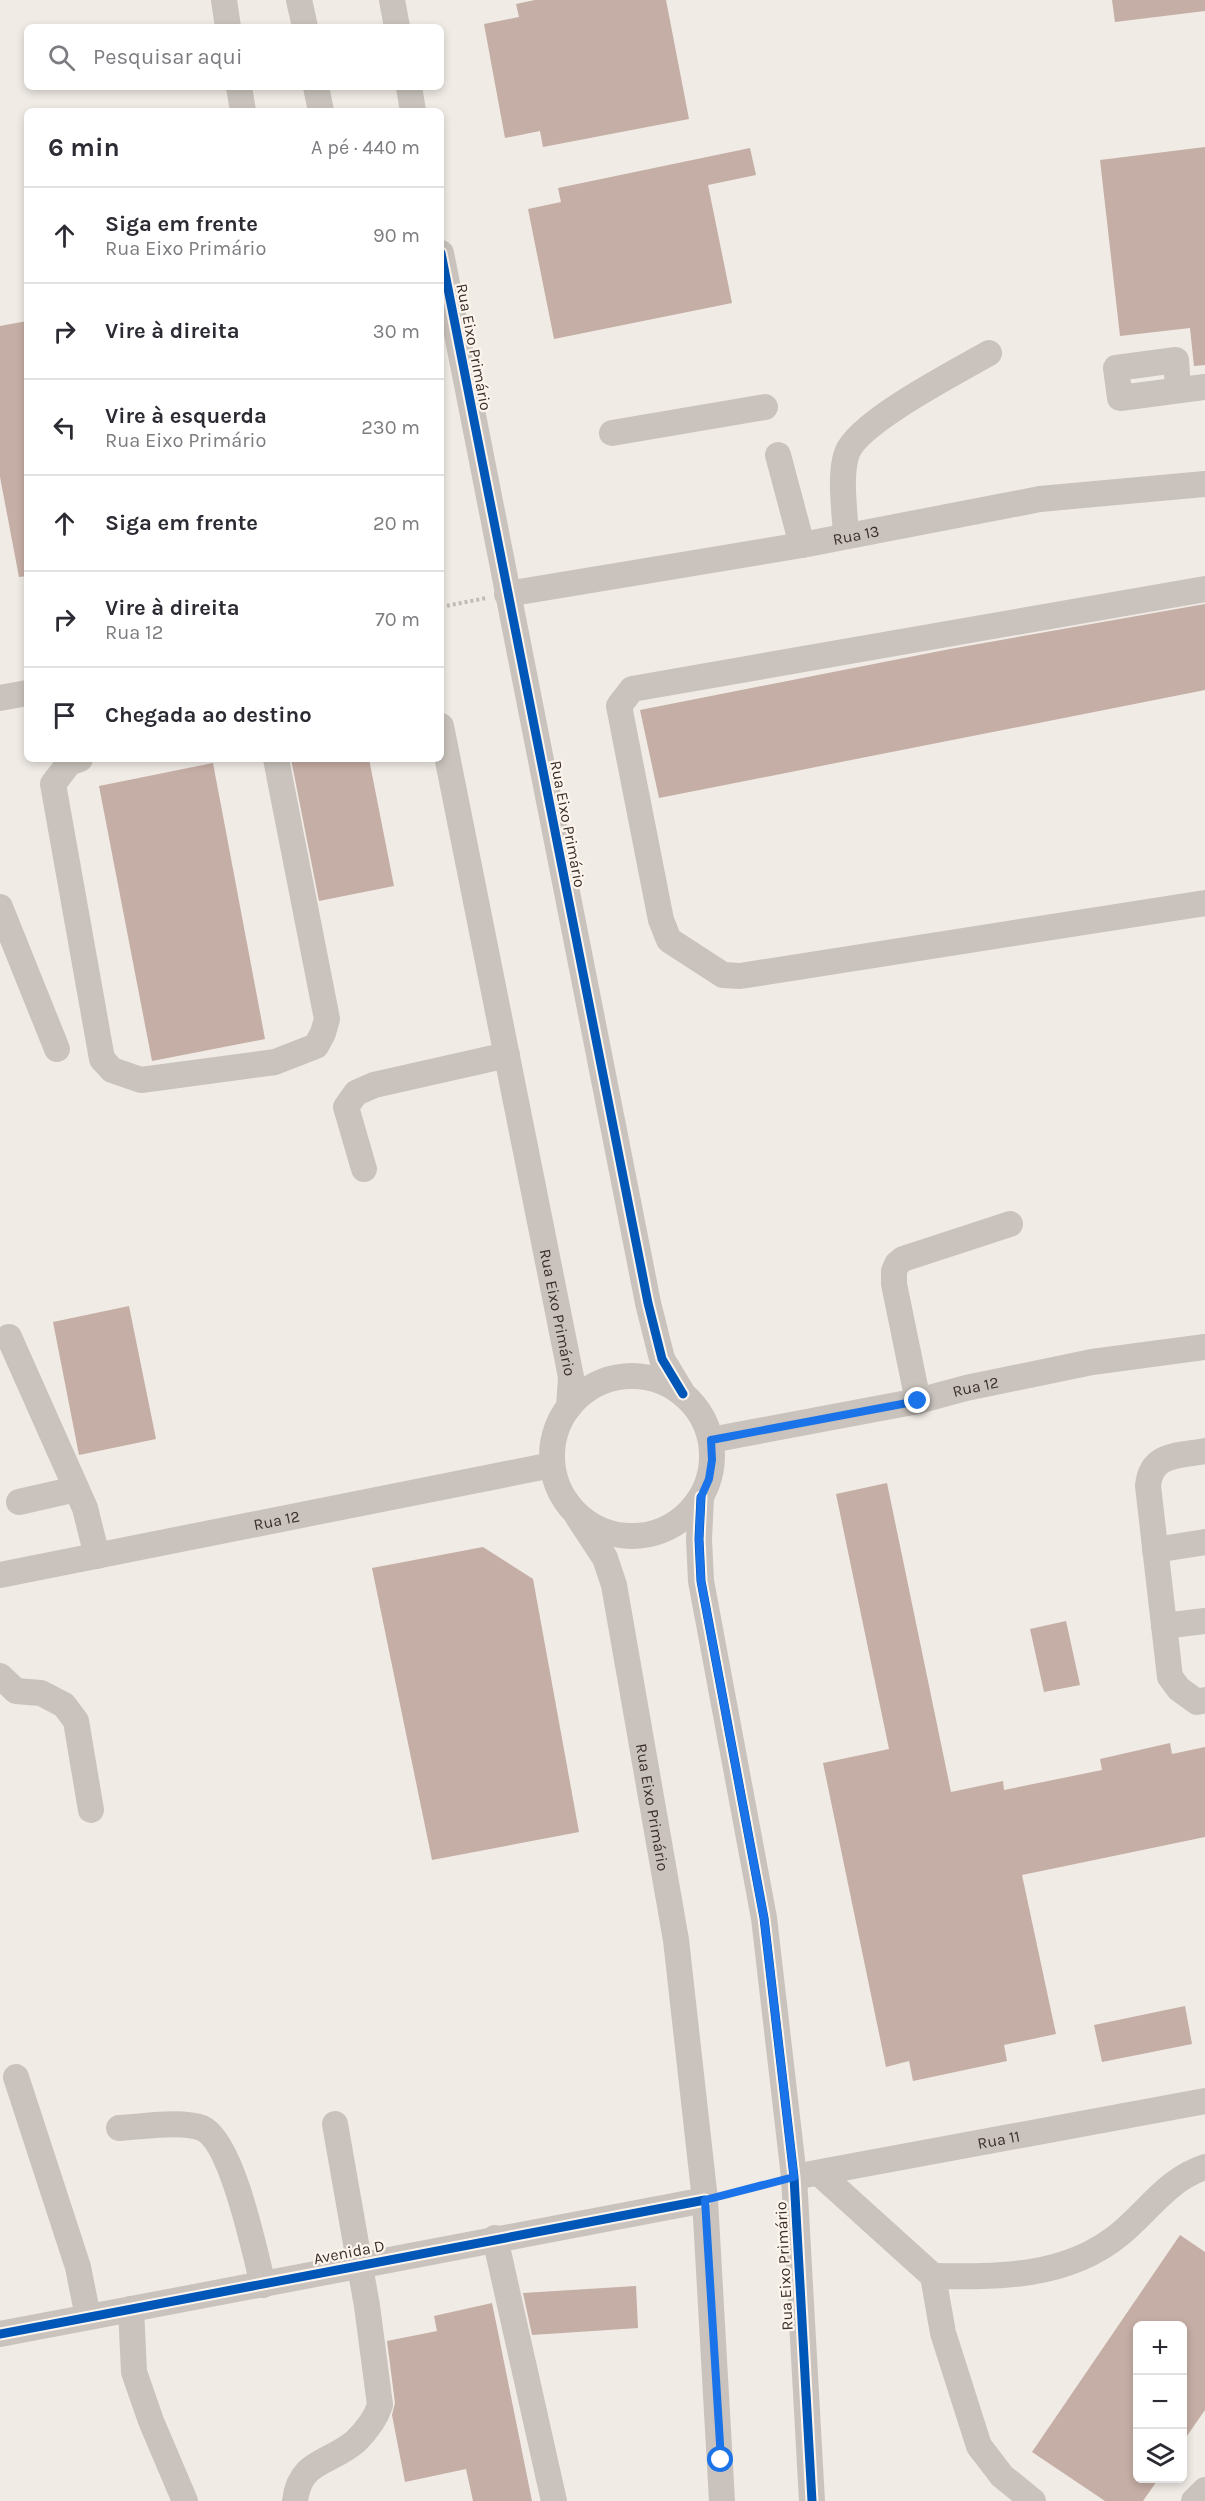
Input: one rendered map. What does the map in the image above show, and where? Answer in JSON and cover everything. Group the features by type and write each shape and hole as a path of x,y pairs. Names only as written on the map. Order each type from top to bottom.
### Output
{"street":[{"path":"224,0 228,24"},
{"path":"299,0 304,24"},
{"path":"392,0 396,24"},
{"path":"240,90 242,108"},
{"path":"317,90 320,108"},
{"path":"410,90 412,108"},
{"name":"Rua Eixo Primário","path":"444,268 648,1303 662,1359 683,1394"},
{"path":"846,536 844,467 847,451 859,435 876,421 989,353"},
{"path":"1178,389 1205,387"},
{"path":"612,433 765,407"},
{"path":"778,455 802,545"},
{"name":"Rua 13","path":"507,594 802,545 1040,500 1205,484"},
{"path":"1205,589 632,689 619,705 661,920 669,940 723,975 740,976 1205,903"},
{"path":"0,698 24,694"},
{"name":"Rua Eixo Primário","path":"444,741 571,1377 569,1407"},
{"path":"72,762 53,784 102,1059 112,1070 141,1080 275,1062 316,1046 323,1033 327,1019 277,762"},
{"path":"0,907 57,1049"},
{"path":"364,1169 346,1107 356,1093 374,1085 507,1055"},
{"path":"918,1401 894,1284 897,1264 903,1259 1010,1224"},
{"path":"9,1337 85,1508 97,1556"},
{"name":"Rua 12","path":"711,1440 918,1401 966,1388 1092,1362 1205,1347"},
{"path":"636,1376 661,1382 683,1394 700,1415 711,1440 712,1460 709,1479 701,1497 686,1515 667,1528 644,1536 621,1536 598,1529 578,1517 560,1493 552,1465 552,1444 569,1407 588,1389 611,1379 636,1376"},
{"path":"1205,1451 1162,1459 1149,1472 1148,1486 1170,1677 1179,1689 1197,1701 1205,1700"},
{"name":"Rua 12","path":"0,1575 552,1465"},
{"path":"19,1503 76,1489"},
{"name":"Rua Eixo Primário","path":"701,1497 699,1539 701,1581 764,1918 794,2177 812,2501"},
{"name":"Rua Eixo Primário","path":"578,1517 605,1558 614,1585 676,1940 705,2200 722,2501"},
{"path":"1155,1550 1205,1542"},
{"path":"1164,1626 1205,1621"},
{"path":"0,1677 16,1691 41,1693 64,1705 76,1721 91,1810"},
{"path":"16,2077 78,2267 88,2317"},
{"name":"Rua 11","path":"794,2177 1205,2101"},
{"path":"295,2501 297,2485 306,2472 356,2440 374,2418 380,2405 360,2265 335,2124"},
{"path":"119,2128 188,2125 203,2129 215,2137 225,2154 251,2235 263,2284"},
{"path":"933,2276 992,2277 1065,2265 1120,2235 1170,2186 1190,2171 1205,2167"},
{"path":"819,2173 933,2276 943,2333 979,2446 1002,2476 1033,2501"},
{"name":"Avenida D","path":"0,2334 495,2238 705,2200"},
{"path":"495,2238 554,2501"},
{"path":"131,2309 134,2372 185,2501"},
{"path":"1194,2501 1205,2490"}],"path":[{"path":"444,606 507,594"},
{"path":"705,2200 794,2177"}],"building":[{"path":"535,0 666,0 689,119 543,147 540,131 505,138 484,24 519,17 516,4"},
{"path":"1112,0 1205,0 1205,11 1115,22"},
{"path":"1205,147 1205,365 1194,366 1190,328 1120,336 1100,160"},
{"path":"750,148 756,175 708,185 732,303 554,339 528,209 561,202 558,188"},
{"path":"24,322 24,576 19,577 0,477 0,326"},
{"path":"1205,604 1205,690 659,798 640,710 950,649"},
{"path":"292,762 370,762 394,886 319,901"},
{"path":"213,763 265,1039 152,1061 99,786"},
{"path":"129,1306 156,1439 79,1455 53,1322"},
{"path":"887,1483 951,1792 1003,1781 1004,1790 1102,1770 1100,1759 1170,1743 1172,1754 1205,1747 1205,1837 1022,1875 1056,2034 1004,2045 1007,2061 913,2081 909,2061 886,2067 823,1763 889,1749 836,1494"},
{"path":"483,1547 533,1579 579,1832 432,1860 372,1568"},
{"path":"1066,1621 1080,1685 1044,1692 1030,1629"},
{"path":"1185,2006 1192,2044 1102,2062 1094,2025"},
{"path":"1180,2235 1205,2252 1205,2410 1187,2436 1187,2321 1133,2321 1133,2483 1156,2483 1143,2501 1105,2501 1032,2452"},
{"path":"636,2286 638,2328 532,2335 523,2293"},
{"path":"492,2303 532,2501 473,2501 466,2469 405,2482 392,2415 395,2403 387,2341 437,2331 434,2316"}],"cycle path":[{"path":"444,268 648,1303 662,1359 683,1394"},
{"path":"701,1497 699,1539 701,1581 764,1918 794,2177 812,2501"},
{"path":"0,2334 705,2200"}],"route":[{"path":"721,2460 705,2200 794,2177 764,1918 701,1581 699,1539 701,1497 709,1479 712,1460 711,1440 918,1401"}]}
